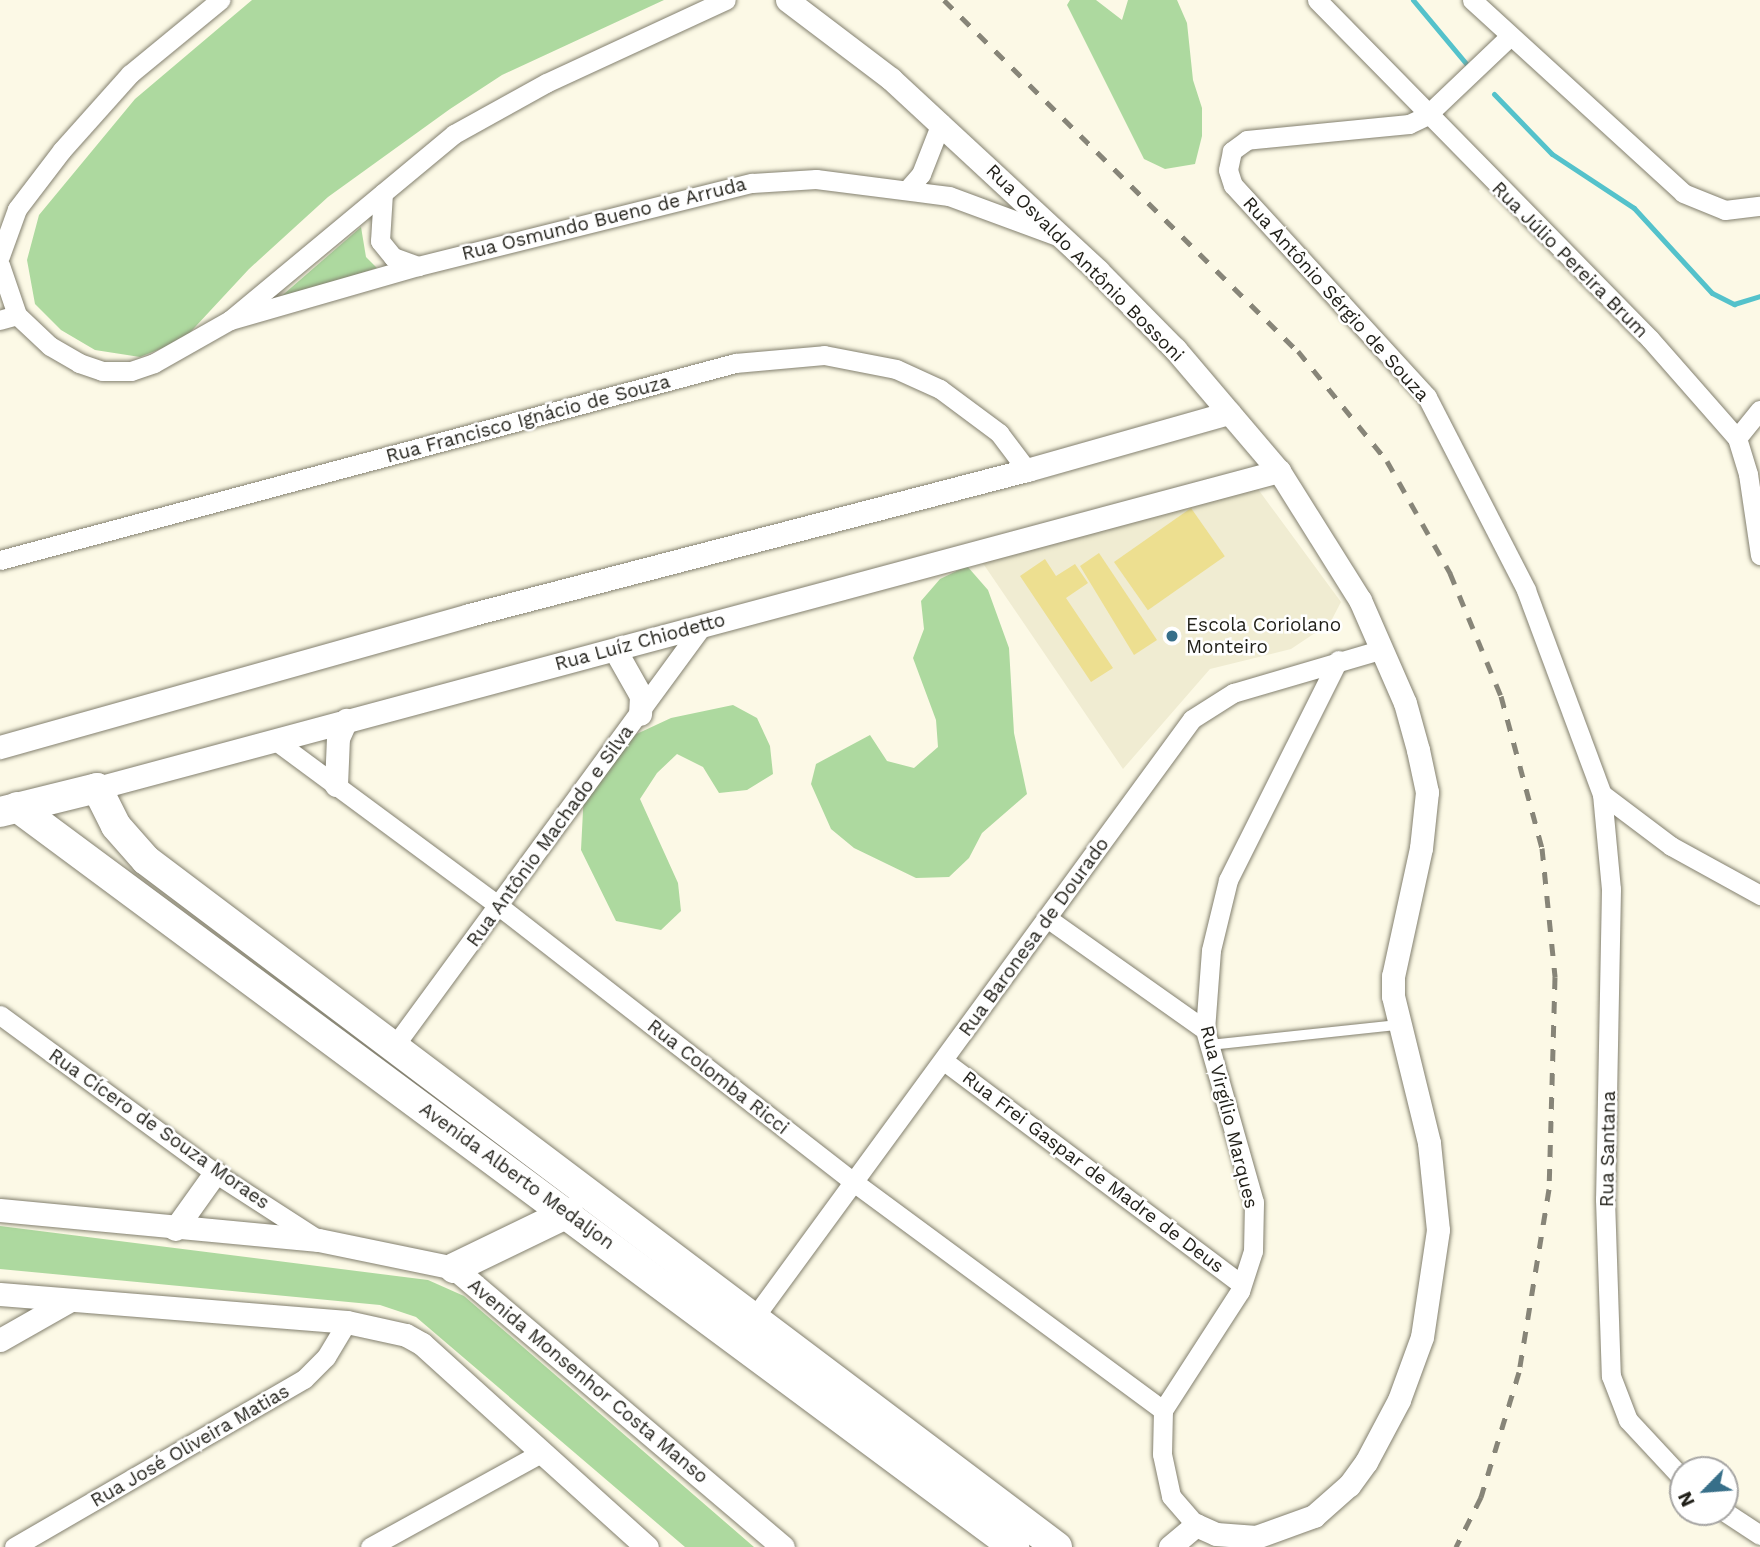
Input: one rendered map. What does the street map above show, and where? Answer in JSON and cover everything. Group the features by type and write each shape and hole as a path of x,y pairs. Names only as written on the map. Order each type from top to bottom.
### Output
{"main road":[{"name":"Rua Luíz Chiodetto","path":"9,810 97,788"},
{"name":"Avenida Alberto Medaljon","path":"97,788 116,826 146,860 395,1045 1057,1547"},
{"name":"Avenida Alberto Medaljon","path":"9,810 568,1213 1014,1547"},
{"path":"454,1268 568,1213"}],"street":[{"path":"0,256 17,209 62,150 130,74 220,0"},
{"path":"0,265 8,317 50,346 79,363 121,371 154,363 230,320 454,134 546,83 704,5 726,0"},
{"name":"Rua Osvaldo Antônio Bossoni","path":"787,0 941,123 1175,349 1279,471 1360,600 1405,703 1427,792 1419,860 1393,976 1398,1025 1429,1143 1438,1230 1424,1326 1399,1400 1355,1477 1314,1517 1256,1537 1216,1534 1196,1525"},
{"name":"Rua Júlio Pereira Brum","path":"1317,0 1426,116 1650,339 1737,438 1748,474 1760,555"},
{"path":"1472,0 1508,38 1683,193 1725,210 1760,206"},
{"name":"Rua Antônio Sérgio de Souza","path":"1508,38 1426,116 1409,124 1247,140 1232,150 1228,170 1233,185 1427,397 1526,590 1602,794"},
{"path":"907,190 921,174 941,123"},
{"name":"Rua Osmundo Bueno de Arruda","path":"230,320 418,266 752,183 817,179 948,196 1062,237"},
{"path":"383,193 380,241 393,257 418,266"},
{"name":"Rua Francisco Ignácio de Souza","path":"0,560 735,363 824,355 896,369 972,409 999,433 1027,470"},
{"path":"1737,438 1760,410"},
{"path":"0,747 469,615 1027,470 1229,413"},
{"name":"Rua Luíz Chiodetto","path":"97,788 1279,471"},
{"name":"Rua Antônio Machado e Silva","path":"395,1045 703,625"},
{"path":"614,649 641,696 640,714"},
{"name":"Rua Baronesa de Dourado","path":"753,1319 1192,719 1233,693 1338,660 1383,649"},
{"name":"Rua Virgílio Marques","path":"1163,1410 1241,1284 1253,1251 1254,1202 1207,1037 1209,963 1228,880 1338,660"},
{"path":"336,785 338,738 346,720"},
{"name":"Rua Colomba Ricci","path":"276,741 499,906 855,1183 1163,1410"},
{"path":"1602,794 1671,846 1760,895"},
{"name":"Rua Santana","path":"1602,794 1611,889 1605,1199 1611,1376 1628,1420 1669,1464"},
{"path":"1047,918 1207,1037"},
{"name":"Rua Cícero de Souza Moraes","path":"0,1015 215,1173 319,1240"},
{"name":"Rua Frei Gaspar de Madre de Deus","path":"944,1060 1241,1284"},
{"path":"175,1228 215,1173"},
{"name":"Avenida Monsenhor Costa Manso","path":"0,1210 319,1240 454,1268 783,1547"},
{"path":"0,1294 346,1322 392,1330 422,1344 539,1454 647,1547"},
{"path":"0,1340 69,1301"},
{"name":"Rua José Oliveira Matias","path":"24,1545 304,1379 326,1357 346,1322"},
{"path":"1163,1410 1162,1454 1171,1496 1196,1525 1170,1547"},
{"path":"370,1547 539,1454"},
{"path":"1739,1521 1760,1535"}],"lane":[{"path":"1207,1037 1398,1025"}],"shaded area":[{"name":"Escola Coriolano Monteiro","path":"1255,485 1341,602 1330,623 1291,649 1210,669 1123,769 980,559"}],"green space":[{"path":"252,0 664,0 502,75 450,109 328,197 249,269 183,340 140,357 95,350 61,330 35,304 27,260 39,215 135,99"},
{"path":"1070,0 1096,0 1122,20 1128,0 1177,0 1187,23 1193,80 1202,108 1202,136 1195,164 1165,169 1144,159 1067,5"},
{"path":"361,227 366,257 377,268 277,300"},
{"path":"967,566 988,590 1009,648 1014,733 1027,794 982,833 969,858 949,877 916,878 854,848 831,829 811,784 816,764 870,735 887,761 914,768 938,747 936,720 913,658 924,629 921,601 940,579"},
{"path":"733,705 757,718 770,746 773,774 747,790 719,793 703,767 677,754 657,773 640,799 678,883 681,911 661,930 616,921 581,850 584,791 615,744 671,718"},
{"path":"0,1226 428,1280 464,1296 754,1547 685,1547 416,1317 380,1305 0,1269"}],"building":[{"path":"1191,508 1225,556 1148,610 1114,562"},
{"path":"1099,553 1157,640 1134,655 1080,566"},
{"path":"1045,559 1056,576 1075,564 1088,583 1066,598 1113,668 1091,682 1020,576"}],"waterway":[{"path":"1413,0 1469,67"},
{"path":"1494,94 1552,154 1634,208 1712,293 1734,304 1760,296"}],"railway":[{"path":"944,0 1298,351 1387,461 1450,573 1501,696 1542,848 1555,977 1549,1189 1519,1372 1481,1497 1456,1547"}],"place":[{"name":"Escola Coriolano Monteiro","path":"1172,636"}]}
